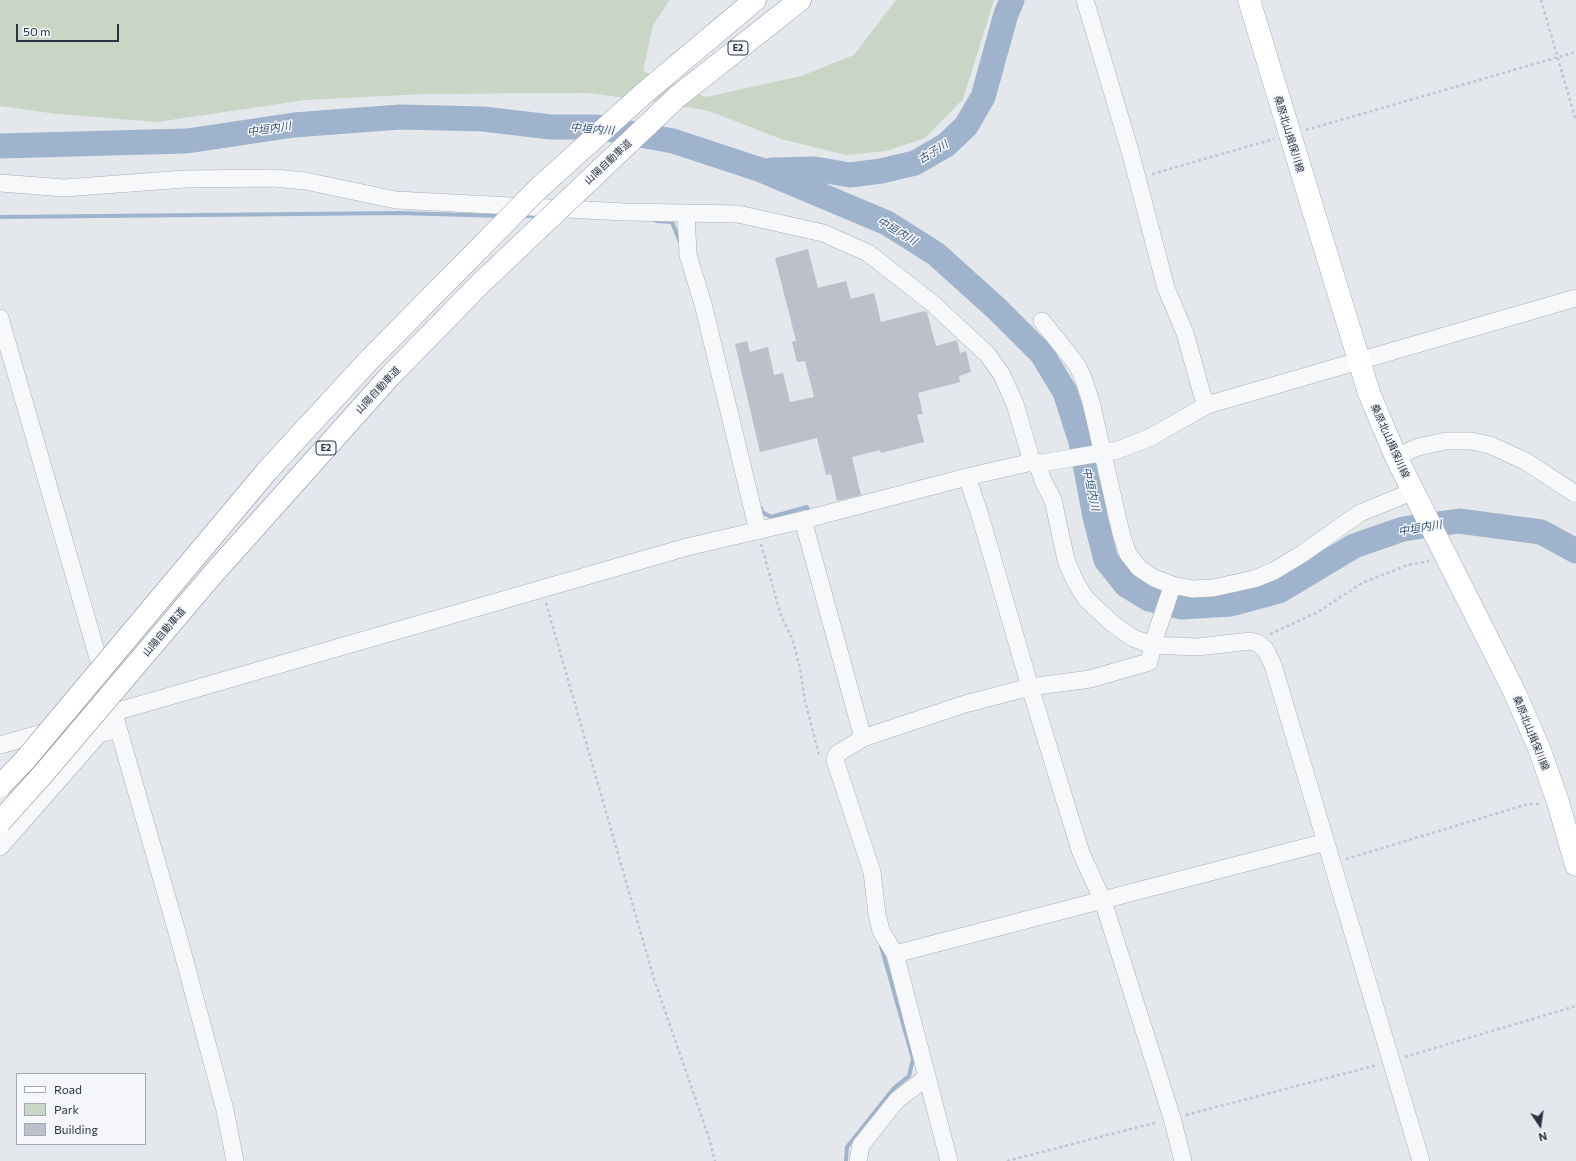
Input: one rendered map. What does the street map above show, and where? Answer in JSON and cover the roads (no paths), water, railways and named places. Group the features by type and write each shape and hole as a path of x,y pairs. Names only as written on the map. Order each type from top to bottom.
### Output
{"main road":[{"path":"0,786 25,760 267,471 359,371 540,187 643,94 755,0"},
{"name":"山陽自動車道","path":"0,822 44,773 213,574 390,376 485,279 677,97 800,0"},
{"name":"桑原北山揖保川線","path":"1249,0 1368,393 1396,457 1514,691 1539,748 1558,802 1576,865"}],"street":[{"path":"1085,0 1137,178 1166,288 1185,333 1202,394 1207,405"},
{"path":"0,183 64,188 185,179 274,178 305,181 396,200 625,212 738,214 823,233 868,253 932,303 988,355 1002,375 1015,404 1043,481 1053,500 1066,560 1076,583 1086,599 1118,628 1133,638 1198,647 1250,641 1258,642 1265,649 1273,665 1421,1161"},
{"path":"686,213 688,255 703,304 758,531"},
{"path":"0,745 687,547 803,520 967,477 1037,462 1118,450 1151,437 1207,405 1576,298"},
{"path":"0,318 181,946 225,1110 235,1161"},
{"path":"1042,321 1077,365 1091,402 1100,453 1128,554 1139,568 1172,587 1192,589 1213,588 1254,579 1274,571 1302,554 1360,513 1415,495"},
{"path":"1396,457 1418,447 1446,441 1471,441 1490,445 1525,461 1576,494"},
{"path":"967,477 979,512 1030,687 1081,853 1103,901 1172,1118 1183,1161"},
{"path":"803,520 864,738"},
{"path":"949,1161 926,1078 896,954 881,930 877,914 872,872 835,760 837,754 864,738 965,704 1030,687 1090,678 1149,662 1154,641 1172,587"},
{"path":"68,725 88,747"},
{"path":"0,847 99,734 118,729"},
{"path":"896,954 1326,842"},
{"path":"858,1161 861,1145 897,1100 926,1078"}],"waterway":[{"name":"古子川","path":"772,170 815,169 850,175 881,171 915,163 946,145 966,126 983,97 1006,14 1012,0"},
{"name":"中垣内川","path":"0,146 187,141 294,125 400,117 483,119 551,127 597,127 673,141 761,170 887,223 936,254 997,309 1042,354 1065,392 1081,442 1095,517 1106,560 1126,585 1149,599 1182,607 1231,604 1279,591 1354,546 1403,529 1459,521 1541,532 1576,551"},
{"path":"0,217 401,213 500,216"},
{"path":"523,216 540,216"},
{"path":"656,221 672,222 680,242"},
{"path":"761,508 762,512 771,517 807,507 809,515"},
{"path":"846,1161 847,1147 894,1088 909,1076 913,1059 881,946"}]}
